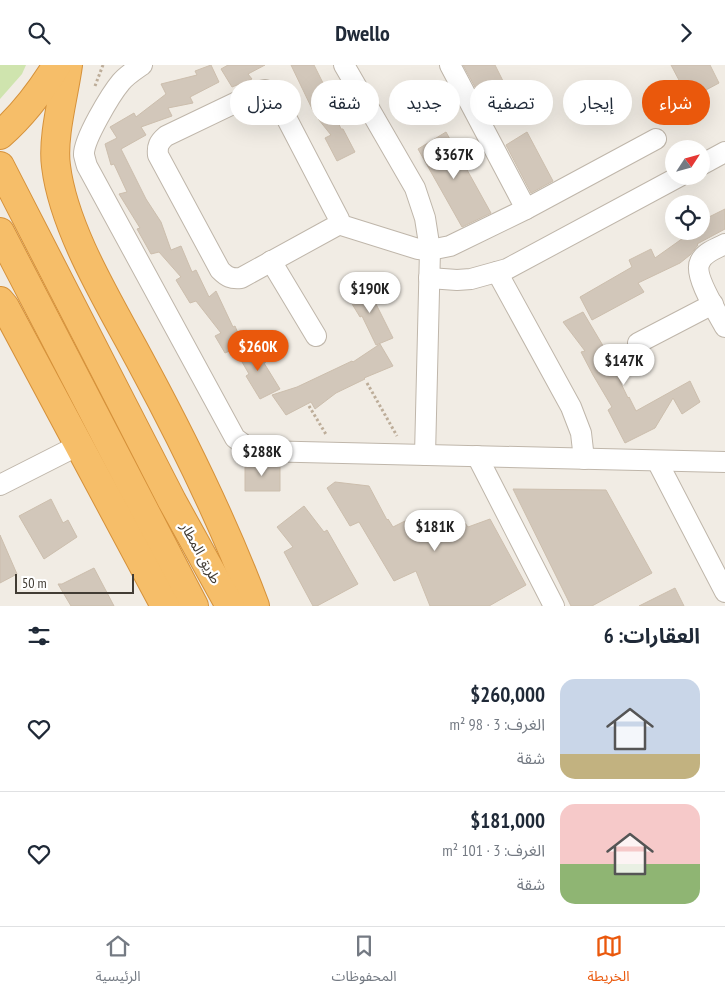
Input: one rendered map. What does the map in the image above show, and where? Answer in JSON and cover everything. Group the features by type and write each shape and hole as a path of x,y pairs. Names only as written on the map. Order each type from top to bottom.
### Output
{"highway":[{"path":"0,135 22,114 44,88 58,65"},
{"path":"68,65 57,128 56,165 64,204 82,250 162,401 210,497 242,570 255,606"},
{"name":"طريق المطار","path":"0,166 172,501 230,606"},
{"path":"0,232 194,606"},
{"path":"2,306 165,606"}],"street":[{"path":"142,65 132,72 117,88 89,136 84,155 87,166 236,438 250,449 259,451 725,462"},
{"path":"344,65 415,188 425,218 430,250 429,278 416,455"},
{"path":"450,65 526,209"},
{"path":"338,224 337,213 275,96 266,90 260,91 166,137 160,141 157,147 158,155 220,270 226,276 233,279 241,278 338,224 418,249 430,250 450,246 526,209 656,139"},
{"path":"710,160 725,152"},
{"path":"429,278 471,279 507,269 665,184"},
{"path":"725,244 703,257 698,269 725,327"},
{"path":"271,261 316,336"},
{"path":"497,272 571,407 581,433 584,459"},
{"path":"638,343 713,304"},
{"path":"0,485 79,445"},
{"path":"477,456 554,606"},
{"path":"656,461 725,592"}],"path":[{"path":"367,383 416,455"},
{"path":"309,407 336,453"}],"green space":[{"path":"0,65 26,65 22,74 0,99"}],"building":[{"path":"211,65 219,82 190,97 193,103 168,108 172,116 141,127 146,135 121,149 146,199 161,222 171,250 181,246 192,272 196,270 209,297 216,291 233,327 235,326 243,345 225,353 215,336 221,333 196,301 190,303 176,280 181,277 159,252 151,254 137,229 140,228 119,194 127,192 114,164 111,165 105,144 117,138 110,127 134,113 136,117 166,94 161,84 197,75 195,71"},
{"path":"228,65 265,65 248,74 252,79 230,80 230,84 221,69"},
{"path":"291,65 314,65 322,80 311,80 311,107 301,86 301,80 298,80"},
{"path":"463,65 495,65 502,80 471,80"},
{"path":"671,65 710,65 719,83 710,88 710,80 679,80"},
{"path":"323,125 339,125 355,152 337,161 325,138 331,135"},
{"path":"446,132 491,213 462,227 418,149"},
{"path":"527,132 553,181 531,193 506,145"},
{"path":"725,209 725,229 710,237 710,216"},
{"path":"680,240 704,240 697,244 690,255 680,263 638,283 644,292 592,320 580,297 632,267 629,260 651,249 655,258"},
{"path":"366,284 393,338 376,345 362,316 360,317 346,294"},
{"path":"583,312 602,344 636,411 690,381 700,402 682,414 673,398 655,428 625,443 608,410 612,407 581,352 585,351 563,322"},
{"path":"256,343 266,362 264,363 280,389 260,399 246,376 249,374 238,355"},
{"path":"380,344 393,366 364,378 336,393 315,409 311,402 286,415 272,395 297,387 353,362"},
{"path":"245,462 280,463 280,491 245,491"},
{"path":"335,482 369,486 387,520 393,527 419,514 429,534 461,518 468,527 490,519 526,585 489,606 430,606 416,571 394,581 359,522 350,526 327,488"},
{"path":"513,489 606,490 652,573 592,606 571,606"},
{"path":"51,499 63,523 68,520 77,537 44,559 19,516"},
{"path":"304,506 324,532 327,530 358,584 317,606 313,606 284,552 293,547 277,527"},
{"path":"0,535 17,574 0,583"},
{"path":"94,568 114,606 71,606 58,584 62,584"},
{"path":"675,588 684,606 639,606"}]}
